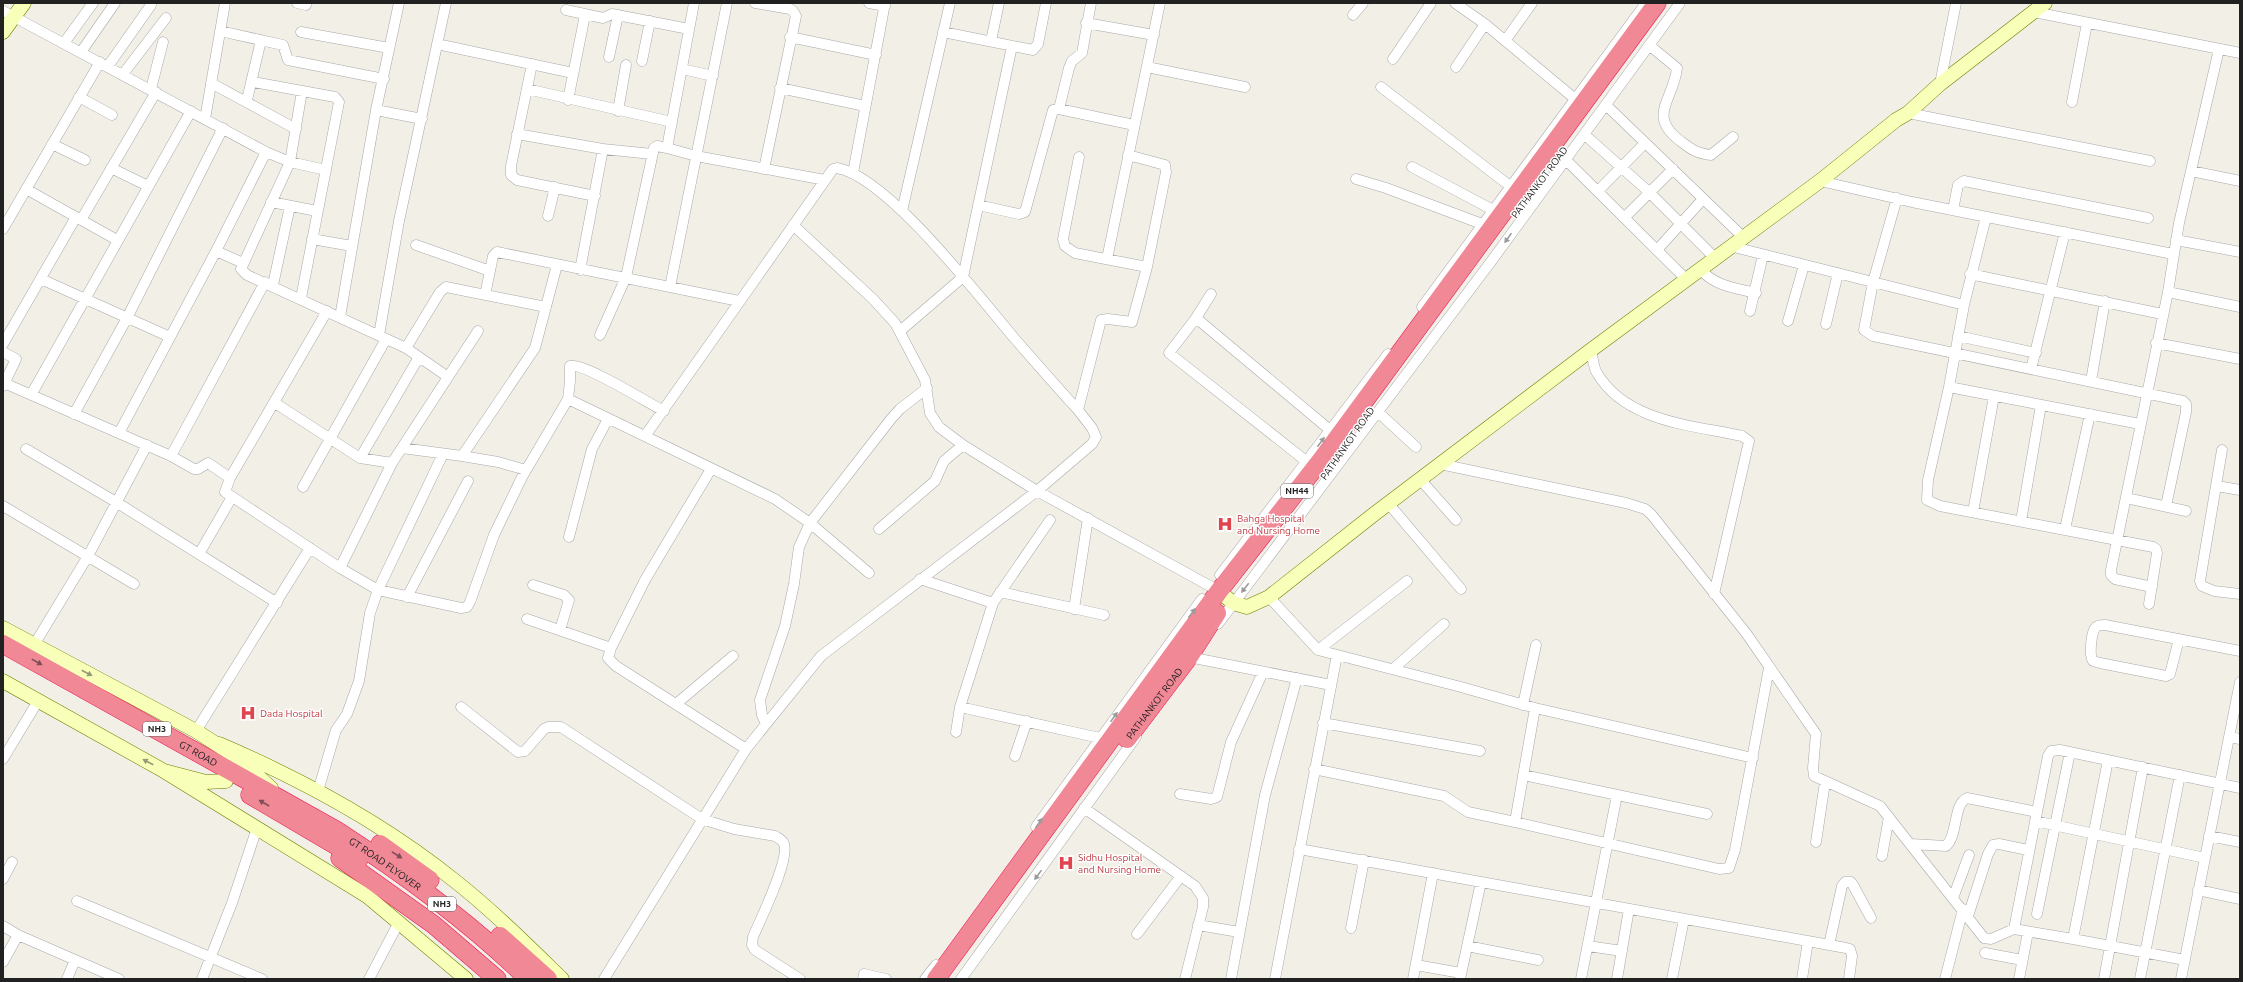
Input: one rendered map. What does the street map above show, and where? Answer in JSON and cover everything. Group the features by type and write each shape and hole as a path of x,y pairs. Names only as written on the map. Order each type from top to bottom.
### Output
{"highway":[{"name":"NH44","path":"936,979 1223,594 1657,3"},
{"name":"PATHANKOT ROAD","path":"951,979 1191,657 1223,594 1336,461 1433,324 1671,3"},
{"name":"GT ROAD","path":"3,644 286,801 305,819"},
{"name":"GT ROAD","path":"3,658 226,780 305,819"},
{"path":"305,819 326,849 434,925 497,979"},
{"path":"305,819 347,823 403,859 475,915 548,979"},
{"name":"GT ROAD FLYOVER","path":"305,819 385,874 442,917 512,979"},
{"name":"GT ROAD FLYOVER","path":"305,819 388,864 446,907 502,953 528,979"}],"street":[{"path":"3,32 9,13 24,3"},
{"path":"64,43 93,3"},
{"path":"81,52 115,3"},
{"path":"205,119 225,3"},
{"path":"340,317 376,110 384,79 399,3"},
{"path":"303,487 330,440 382,337 399,221 446,3"},
{"path":"667,148 694,3"},
{"path":"670,287 727,3"},
{"path":"755,3 790,9 795,13 764,169"},
{"path":"853,173 885,4 869,3"},
{"path":"902,211 950,3"},
{"path":"990,41 999,3"},
{"path":"943,32 1029,50 1035,49 1046,3"},
{"path":"1059,109 1069,68 1072,61 1082,53 1086,22 1091,3"},
{"path":"1106,259 1160,3"},
{"path":"1353,15 1363,3"},
{"path":"1393,59 1430,3"},
{"path":"1455,3 1485,24 1574,98"},
{"path":"1505,41 1532,3"},
{"path":"1223,594 1306,461 1403,335 1574,98 1646,3"},
{"path":"925,979 1100,738 1378,412 1490,263 1565,158 1585,135 1680,3"},
{"path":"1940,84 1956,3"},
{"path":"793,225 886,312 900,331 925,380 930,413 939,427 963,445 1037,491 1247,607 1269,597 1420,479 1730,246 1820,181 1896,120 1908,113 1940,84 2045,3"},
{"path":"3,229 79,97 151,5"},
{"path":"566,10 603,18 610,14 618,15 688,29"},
{"path":"2034,12 2240,53"},
{"path":"9,13 266,152 290,162 326,170"},
{"path":"568,100 585,15"},
{"path":"609,57 618,15"},
{"path":"123,74 166,18"},
{"path":"642,61 650,21"},
{"path":"1086,22 1154,35"},
{"path":"2072,102 2087,23"},
{"path":"1456,67 1485,24"},
{"path":"220,31 283,45 288,60 384,79"},
{"path":"301,32 389,48"},
{"path":"790,37 876,55"},
{"path":"247,100 253,82 261,40"},
{"path":"3,344 41,279 112,168 153,90 162,42"},
{"path":"437,44 573,73"},
{"path":"1649,45 1677,68 1676,79 1663,111 1663,122 1669,132 1697,154 1711,155 1733,137"},
{"path":"900,331 963,277 1012,46"},
{"path":"2152,588 2113,577 2112,570 2156,343 2168,292 2173,254 2219,49"},
{"path":"532,64 517,134 511,166 511,175 517,180 595,196"},
{"path":"618,111 626,65"},
{"path":"1147,67 1245,87"},
{"path":"682,69 713,76"},
{"path":"211,82 247,100 296,129"},
{"path":"253,82 335,97 339,100 326,170 316,211 301,298"},
{"path":"1381,87 1510,186"},
{"path":"780,88 865,106"},
{"path":"527,89 568,100 672,122"},
{"path":"302,91 290,162 241,270 406,348 448,377"},
{"path":"79,97 112,115"},
{"path":"1606,106 1744,236"},
{"path":"978,205 1019,214 1025,212 1052,112 1059,109 1134,125"},
{"path":"376,110 422,119"},
{"path":"31,395 191,111"},
{"path":"1908,113 2150,161"},
{"path":"74,414 126,318 224,128"},
{"path":"517,134 603,149 652,154"},
{"path":"1585,135 1649,192 1715,258"},
{"path":"1599,190 1645,143"},
{"path":"52,144 85,160"},
{"path":"600,335 626,277 652,154 656,146 696,156 825,180"},
{"path":"580,270 603,149"},
{"path":"119,433 216,251 266,152"},
{"path":"1078,410 1101,320 1108,319 1132,322 1147,267 1166,168 1161,164 1128,155"},
{"path":"1079,157 1063,243 1067,249 1075,253 1147,267"},
{"path":"1565,158 1599,190 1686,279"},
{"path":"1412,167 1493,210"},
{"path":"112,168 148,186"},
{"path":"604,979 746,748 821,656 1037,491 1095,440 1095,433 1078,410 963,277 902,211 862,178 853,173 835,168 739,301 664,411 645,436"},
{"path":"1625,217 1672,169"},
{"path":"2191,171 2240,181"},
{"path":"1356,179 1386,188 1482,224"},
{"path":"1820,181 1986,217 2173,254"},
{"path":"1953,210 1958,185 1964,182 2148,218"},
{"path":"548,216 554,187"},
{"path":"26,189 117,240"},
{"path":"1897,198 1873,282 1864,327 1867,333 2031,369 2179,399 2186,404 2186,412 2166,506"},
{"path":"1657,250 1703,199"},
{"path":"271,202 316,211"},
{"path":"171,456 269,283 290,206"},
{"path":"1986,217 1970,274 1949,387 1928,480 1927,500 1940,506 2118,539 2156,549 2149,604"},
{"path":"2031,369 2065,232"},
{"path":"312,239 352,246"},
{"path":"2176,240 2240,252"},
{"path":"416,245 490,271"},
{"path":"1730,246 1764,256 1964,305"},
{"path":"216,251 243,263"},
{"path":"485,295 493,256 497,252 739,301"},
{"path":"1750,311 1756,293 1764,256"},
{"path":"462,456 535,348 557,265"},
{"path":"1788,321 1804,265"},
{"path":"1700,269 1708,277 1719,284 1756,293"},
{"path":"1826,324 1838,273"},
{"path":"1970,274 2105,300 2162,314"},
{"path":"41,279 170,337"},
{"path":"406,348 443,289 449,288 546,307"},
{"path":"2168,292 2240,307"},
{"path":"1211,294 1196,318 1169,353 1306,461"},
{"path":"2091,381 2105,300"},
{"path":"327,311 230,478 225,490 232,497 340,568 378,590 461,608 467,607 494,535 526,470 568,399 570,366 575,365 589,369 664,411"},
{"path":"1196,318 1330,430"},
{"path":"340,568 392,463 478,331"},
{"path":"1958,336 2036,353"},
{"path":"2156,343 2240,359"},
{"path":"1591,350 1596,372 1608,388 1649,416 1742,436 1749,441 1714,594"},
{"path":"3,352 16,359 4,385 31,395 147,445 194,469 198,469 206,463 210,464 230,478"},
{"path":"360,458 419,357"},
{"path":"1949,387 2140,424"},
{"path":"766,724 762,715 760,700 785,626 794,584 798,547 810,523 891,419 900,409 927,388"},
{"path":"1972,512 1994,396"},
{"path":"568,399 775,499 810,523 869,573"},
{"path":"275,402 330,440 360,458 392,463"},
{"path":"2021,521 2041,405"},
{"path":"1378,412 1416,447"},
{"path":"2065,529 2090,414"},
{"path":"569,537 592,449 608,419"},
{"path":"34,645 88,556 147,445"},
{"path":"879,529 935,481 944,461 963,445"},
{"path":"402,448 498,462 526,470"},
{"path":"26,449 116,502 276,603"},
{"path":"2222,450 2200,581 2202,586 2214,591 2240,594"},
{"path":"318,791 336,730 347,714 359,681 370,613 378,590 443,454"},
{"path":"1440,464 1626,503 1645,510 1656,519 1770,668 1816,734 1812,771 1814,776 1825,782 1875,802 1911,844 1981,935 1987,939 2014,929 2110,945 2185,960"},
{"path":"711,469 645,580 611,648 608,658 610,662 746,748"},
{"path":"1420,479 1456,520"},
{"path":"407,597 468,481"},
{"path":"2217,486 2240,490"},
{"path":"199,554 232,497"},
{"path":"2126,498 2186,511"},
{"path":"1388,504 1461,589"},
{"path":"3,506 134,584"},
{"path":"1074,609 1088,518"},
{"path":"956,732 960,707 993,603 1050,520"},
{"path":"196,731 310,548"},
{"path":"920,579 993,603"},
{"path":"1318,650 1407,581"},
{"path":"533,585 564,595 569,600 560,630"},
{"path":"1000,592 1104,615"},
{"path":"1269,597 1318,650 1535,708 1753,758"},
{"path":"527,619 611,648"},
{"path":"1393,669 1444,624"},
{"path":"2179,638 2170,674 2166,676 2100,663 2093,661 2090,655 2094,629 2099,625 2179,638 2240,651"},
{"path":"3,628 219,744 268,765 318,791 383,829 454,880 501,921 562,979"},
{"path":"1523,705 1536,645"},
{"path":"1275,979 1337,655"},
{"path":"676,704 733,656"},
{"path":"961,979 1191,657 1331,685"},
{"path":"1314,769 1444,796 1468,812 1719,868 1729,868 1732,864 1770,668"},
{"path":"1180,794 1211,800 1216,797 1231,742 1263,672"},
{"path":"1231,979 1265,795 1297,678"},
{"path":"3,681 164,771 367,896 466,979"},
{"path":"2183,979 2198,890 2240,682"},
{"path":"3,759 38,701"},
{"path":"462,706 518,752 525,751 548,727 561,728 702,819 734,829 775,836 784,843 783,856 775,887 753,937 752,945 755,950 800,979"},
{"path":"960,707 1100,738"},
{"path":"1515,822 1535,708"},
{"path":"1015,756 1027,721"},
{"path":"1324,723 1480,751"},
{"path":"2229,737 2240,739"},
{"path":"219,744 286,801"},
{"path":"2014,929 2028,850 2049,754 2055,750 2240,788"},
{"path":"2036,914 2056,825 2070,752"},
{"path":"2073,939 2108,760"},
{"path":"2104,979 2143,767"},
{"path":"164,771 206,782 226,780"},
{"path":"1523,774 1707,814"},
{"path":"2140,979 2180,775"},
{"path":"1816,842 1825,782"},
{"path":"1581,979 1617,795"},
{"path":"1911,844 1946,846 1951,840 1962,802 1967,798 2036,816 2056,825 2205,858"},
{"path":"1084,808 1195,886 1203,898 1185,979"},
{"path":"1882,856 1889,817"},
{"path":"202,979 232,902 257,828"},
{"path":"2209,836 2240,842"},
{"path":"1945,979 1965,913 1988,854 1993,846 1997,844 2028,850"},
{"path":"1299,849 1846,948 1852,951 1848,979"},
{"path":"1953,898 1969,855"},
{"path":"1351,928 1364,860"},
{"path":"3,879 12,862"},
{"path":"1413,979 1433,873"},
{"path":"1137,934 1181,876"},
{"path":"1416,965 1460,976 1481,882"},
{"path":"1829,945 1842,886 1845,882 1851,882 1853,884 1871,918"},
{"path":"2198,890 2240,899"},
{"path":"77,901 262,979"},
{"path":"1617,979 1629,909"},
{"path":"1672,979 1684,919"},
{"path":"369,979 399,922"},
{"path":"1198,925 1239,932"},
{"path":"3,926 18,935 118,979"},
{"path":"2019,979 2028,932"},
{"path":"3,962 18,935"},
{"path":"1802,979 1808,941"},
{"path":"1467,946 1538,960"},
{"path":"1588,946 1622,951"},
{"path":"1985,953 2022,960"},
{"path":"67,979 75,960"},
{"path":"863,979 864,974 886,979"}],"place":[{"name":"Bahga Hospital and Nursing Home","path":"1225,524"},
{"name":"Dada Hospital","path":"248,713"},
{"name":"Sidhu Hospital and Nursing Home","path":"1066,863"}]}
